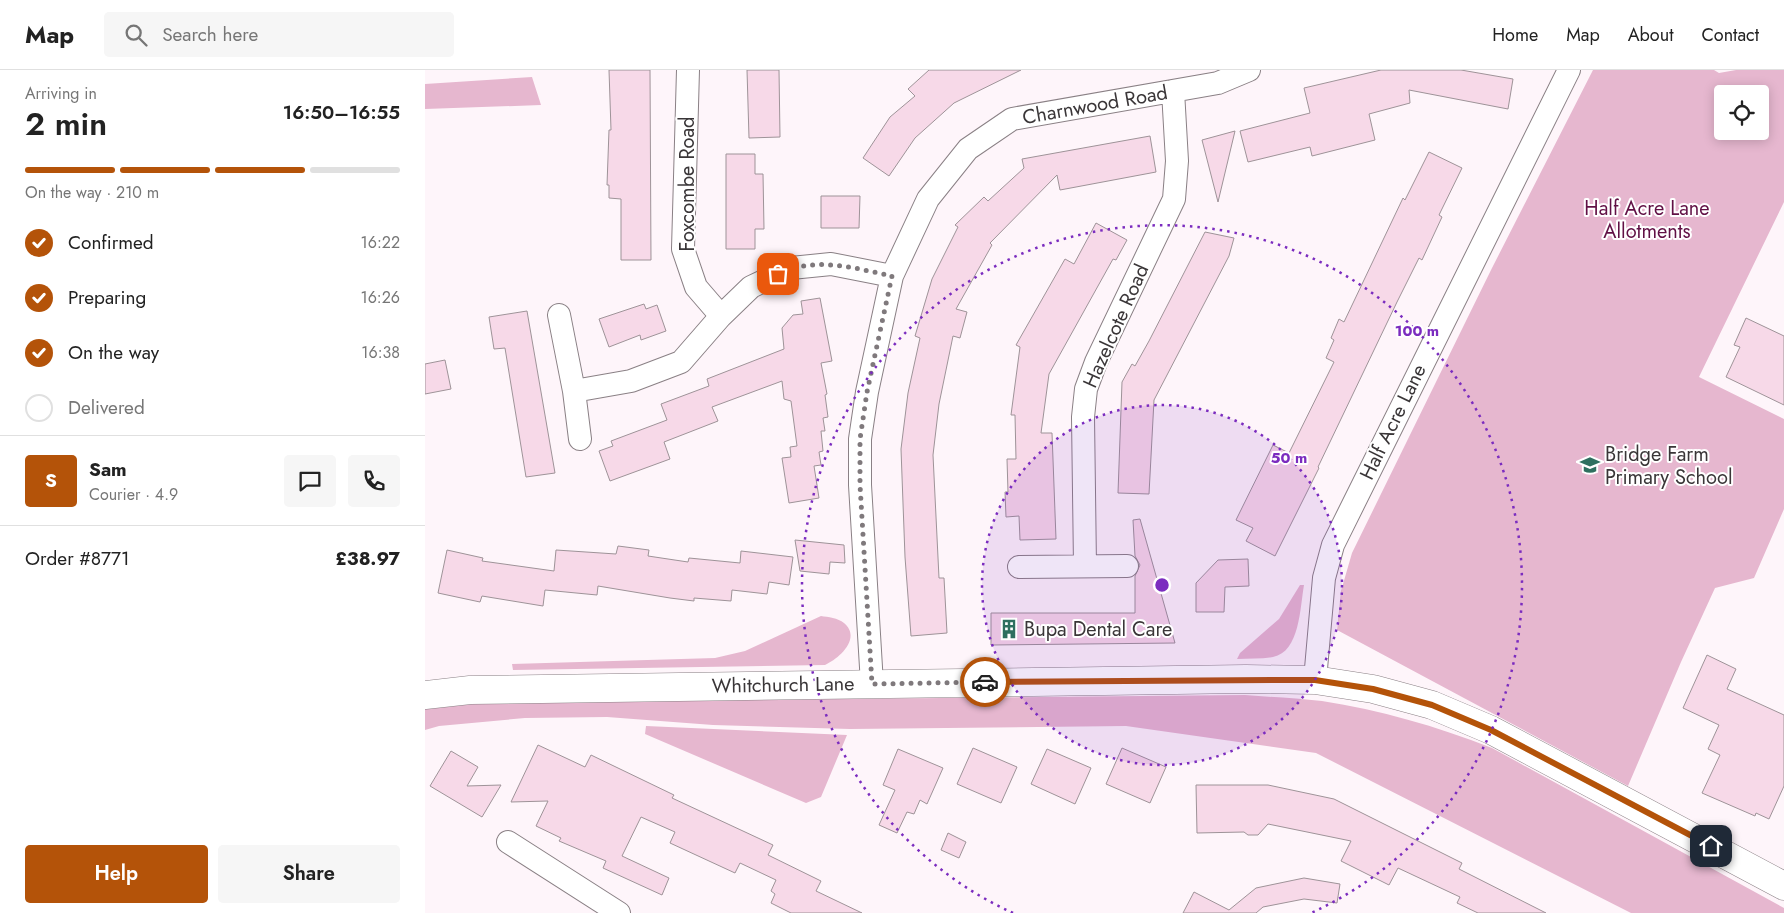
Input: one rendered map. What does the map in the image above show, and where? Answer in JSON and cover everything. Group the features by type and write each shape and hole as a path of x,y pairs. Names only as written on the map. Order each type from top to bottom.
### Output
{"street":[{"name":"Foxcombe Road","path":"688,70 683,249 696,287 721,316"},
{"name":"Charnwood Road","path":"872,684 860,485 860,439 867,392 892,276 928,199 968,149 1012,119 1218,82 1249,70"},
{"name":"Half Acre Lane","path":"1315,680 1324,578 1333,545 1569,70"},
{"name":"Hazelcote Road","path":"1085,566 1083,417 1086,389 1096,362 1174,199 1177,161 1173,91"},
{"path":"574,391 631,381 681,362 721,316 751,287 791,268 831,264 892,276"},
{"path":"559,315 574,391 580,439"},
{"path":"1019,567 1127,566"},
{"name":"Whitchurch Lane","path":"425,695 471,690 1315,680 1373,689 1432,705 1482,727 1784,886"},
{"path":"508,842 619,913"}],"green space":[{"name":"Bridge Farm Primary School","path":"1593,70 1714,70 1719,73 1736,70 1784,70 1784,202 1699,377 1784,419 1784,509 1754,578 1715,588 1628,786 1337,630 1341,591 1352,553 1492,268"},
{"path":"532,77 541,105 425,109 425,84"},
{"path":"1300,585 1304,585 1300,616 1294,638 1289,647 1273,657 1237,659 1240,653 1279,619"},
{"path":"821,616 842,621 849,629 851,635 847,647 842,653 825,665 513,670 512,664 715,658 745,651"},
{"path":"1245,695 1322,701 1365,709 1429,726 1492,748 1784,908 1784,913 1631,913 1316,753 1126,726 850,729 713,725 607,717 525,718 439,726 425,730 425,707 442,703"},
{"path":"646,726 847,735 821,797 806,803 645,734"}],"building":[{"path":"609,70 650,70 651,260 621,260 621,199 609,198 609,185 607,185 609,130 611,130"},
{"path":"747,70 779,70 780,137 749,138"},
{"path":"929,70 1021,70 954,103 915,138 889,176 863,158 890,117 915,96 908,89"},
{"path":"1381,70 1461,70 1513,79 1508,109 1409,90 1410,103 1369,114 1375,140 1312,156 1310,147 1248,162 1240,131 1310,113 1304,88"},
{"path":"1235,131 1218,202 1202,140"},
{"path":"1150,136 1156,172 1060,190 1057,175 990,243 992,245 956,309 967,312 960,338 953,336 939,404 933,455 939,578 944,578 947,633 911,636 905,557 901,449 908,393 920,338 915,336 932,279 958,227 955,225 984,197 988,201 1024,168 1022,159"},
{"path":"1429,152 1462,168 1439,215 1442,217 1422,260 1419,258 1397,302 1319,468 1275,556 1246,541 1253,528 1236,520 1273,445 1289,453 1334,362 1326,358 1334,340 1331,338 1339,319 1344,322 1403,198 1405,200"},
{"path":"726,154 755,154 755,174 763,174 764,229 755,229 755,249 726,249"},
{"path":"821,196 860,196 859,228 821,228"},
{"path":"1096,223 1127,240 1116,260 1113,259 1049,374 1041,433 1052,433 1056,539 1020,540 1019,516 1006,517 1005,492 1008,492 1007,459 1016,459 1015,415 1011,415 1020,347 1016,345 1065,259 1074,264"},
{"path":"1205,232 1234,238 1229,256 1154,400 1149,494 1118,493 1122,382 1132,364 1135,366 1149,341"},
{"path":"820,298 832,361 821,363 827,394 825,395 828,417 823,418 825,431 821,431 823,451 819,452 821,465 814,466 819,498 789,503 782,458 791,457 790,447 797,446 791,401 784,399 782,381 712,407 718,421 664,442 670,459 610,481 599,451 613,446 611,441 667,420 661,404 709,386 707,379 784,349 782,328 793,315 803,314 801,301"},
{"path":"644,304 646,309 657,305 666,331 641,340 640,335 609,347 599,319"},
{"path":"527,311 555,473 526,477 505,348 494,349 489,317"},
{"path":"1746,318 1784,336 1784,405 1726,377 1740,347 1734,345"},
{"path":"445,360 451,389 425,394 425,364"},
{"path":"1140,519 1175,643 991,645 991,613 1135,613 1135,576 1140,565 1135,556 1133,520"},
{"path":"795,540 844,545 845,563 830,562 829,574 800,571"},
{"path":"618,546 649,550 648,556 688,562 689,558 740,563 741,551 793,557 789,585 769,582 767,594 732,590 731,601 694,598 694,601 598,586 597,595 545,590 543,606 482,596 480,602 438,593 447,550 483,558 482,561 554,571 556,550 616,554"},
{"path":"1248,559 1249,586 1225,587 1224,612 1196,612 1196,583 1218,560"},
{"path":"1707,655 1736,669 1727,689 1784,715 1784,786 1769,819 1756,813 1755,816 1702,793 1720,755 1708,749 1719,725 1683,708"},
{"path":"538,745 585,767 591,755 674,795 672,798 773,845 768,855 821,881 816,891 862,913 791,913 771,903 775,894 771,891 776,880 740,863 735,873 670,843 675,832 641,817 622,856 669,878 662,895 603,868 606,861 559,841 561,838 536,826 548,801 511,802"},
{"path":"973,748 1017,767 1001,803 957,784"},
{"path":"1122,748 1166,767 1150,803 1106,784"},
{"path":"898,749 943,768 927,804 920,800 914,814 907,812 897,833 879,825 895,790 883,785"},
{"path":"1047,749 1091,768 1075,804 1031,784"},
{"path":"451,751 478,767 467,786 501,785 482,817 430,786"},
{"path":"1196,785 1268,785 1334,799 1462,863 1459,869 1546,913 1478,913 1457,903 1460,897 1398,868 1389,885 1341,861 1351,841 1268,824 1258,835 1248,835 1244,832 1197,833"},
{"path":"948,833 966,842 959,858 941,850"},
{"path":"1304,878 1340,884 1337,903 1304,899 1263,907 1256,913 1183,913 1194,892 1229,910 1256,888"}],"way so far":[{"path":"778,274 791,268 831,264 892,276 867,392 860,439 860,485 872,684 985,682"}],"place":[{"name":"Bridge Farm Primary School","path":"1590,465"},
{"name":"Bupa Dental Care","path":"1009,629"}],"route":[{"path":"985,682 1315,680 1373,689 1432,705 1491,730 1711,846"}],"park label":[{"name":"Half Acre Lane Allotments","path":"1647,220"}]}
